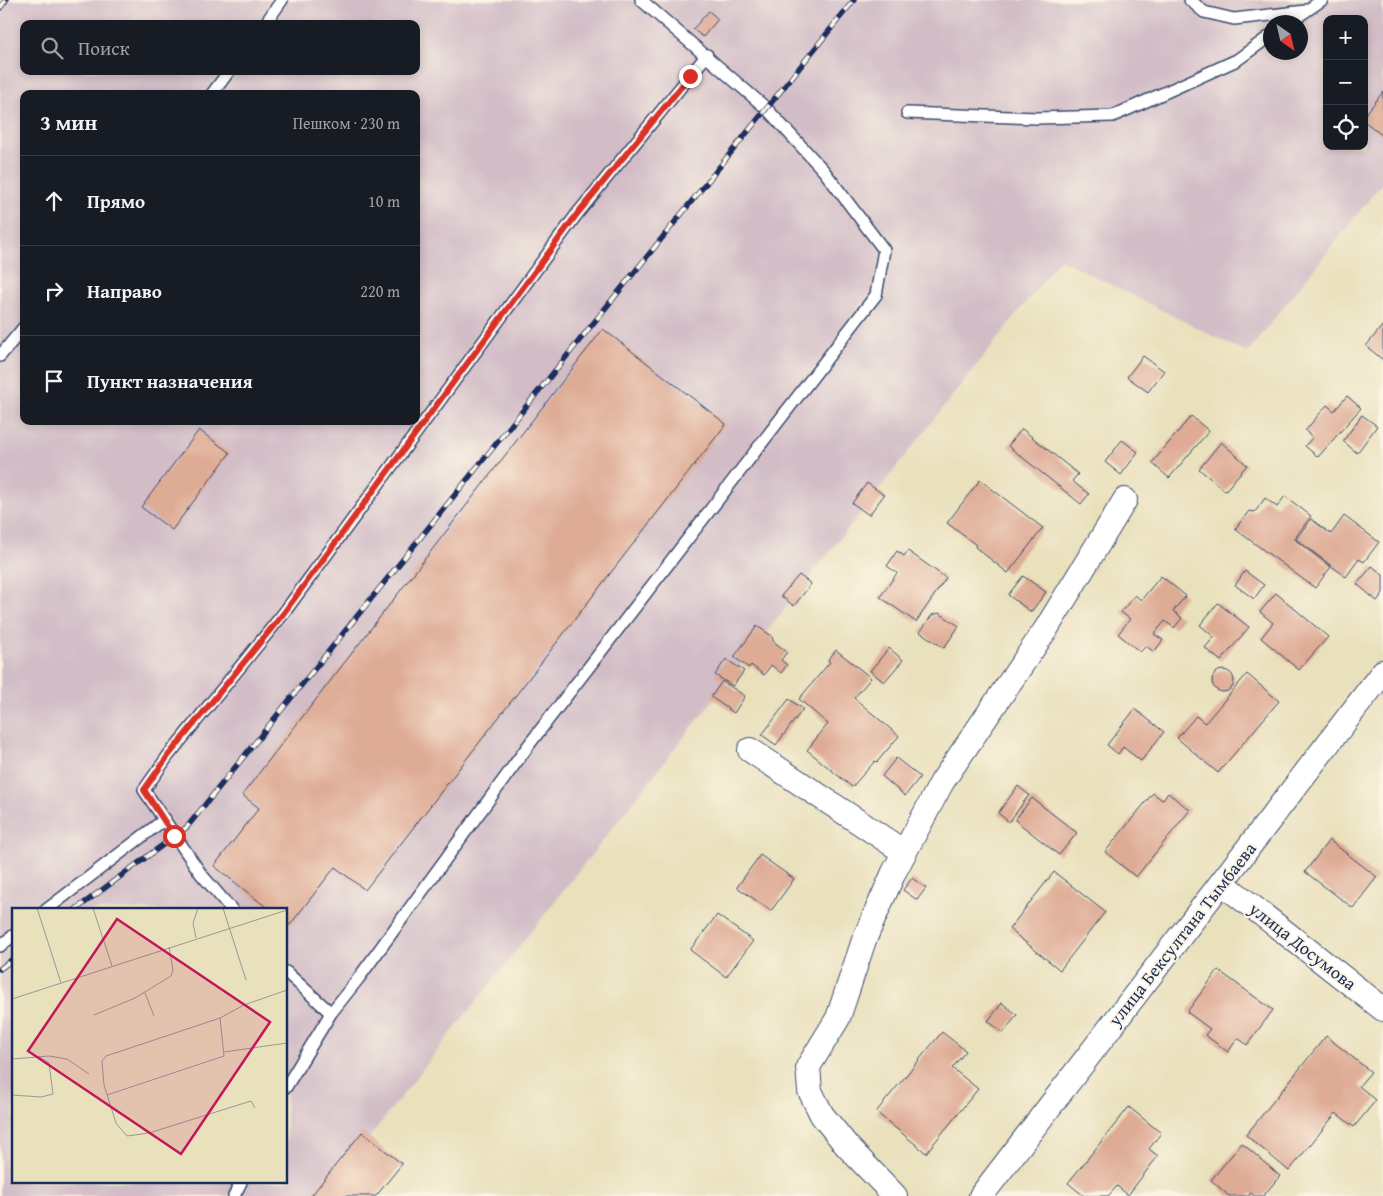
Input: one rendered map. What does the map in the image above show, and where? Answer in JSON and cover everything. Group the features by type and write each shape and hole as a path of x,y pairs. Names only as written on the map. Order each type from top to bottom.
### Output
{"street":[{"path":"895,1196 847,1146 822,1115 810,1091 808,1067 838,1018 864,940 894,872 942,782 1046,629 1125,500"},
{"name":"улица Бексултана Тымбаева","path":"981,1196 1383,672"},
{"path":"750,750 904,852"},
{"name":"улица Досумова","path":"1222,883 1383,1009"}],"lane":[{"path":"267,20 282,0"},
{"path":"288,1084 331,1013 358,979 531,742 876,295 884,250 824,172 773,115 707,55 641,0"},
{"path":"1190,0 1204,12 1234,19 1306,11"},
{"path":"1300,15 1322,0"},
{"path":"907,113 1037,118 1113,116 1237,60 1263,41"},
{"path":"230,908 201,874 144,790 168,756 283,614 577,214 707,55"},
{"path":"215,90 226,75"},
{"path":"0,356 20,331"},
{"path":"49,908 165,819"},
{"path":"0,946 12,937"},
{"path":"288,974 331,1013"},
{"path":"234,1196 240,1184"}],"shaded area":[{"path":"0,0 1383,0 1383,182 1247,353 1060,259 323,1196 0,1196"}],"building":[{"path":"709,11 718,19 703,37 693,29"},
{"path":"1383,92 1383,136 1368,124 1368,111"},
{"path":"1383,325 1383,360 1366,346"},
{"path":"603,329 726,424 365,890 335,867 290,925 288,924 288,908 267,908 214,866 259,808 242,795"},
{"path":"1143,356 1164,371 1148,392 1127,377"},
{"path":"1347,396 1361,408 1318,457 1305,446 1313,437 1305,431 1327,405 1334,411"},
{"path":"1362,415 1377,426 1357,453 1343,441"},
{"path":"1191,416 1209,431 1169,478 1152,463"},
{"path":"1022,429 1078,474 1072,481 1089,494 1081,504 1008,446"},
{"path":"199,430 230,453 172,530 141,507"},
{"path":"1122,440 1138,452 1121,475 1105,462"},
{"path":"1221,442 1247,465 1225,491 1199,469"},
{"path":"980,480 1043,528 1008,573 947,523"},
{"path":"867,483 884,495 869,515 852,503"},
{"path":"1285,496 1311,516 1294,539 1331,567 1315,588 1235,529 1249,511 1255,512 1265,498 1277,507"},
{"path":"1344,516 1379,542 1364,562 1359,559 1346,577 1296,539 1311,519 1331,534"},
{"path":"897,551 904,556 908,551 946,578 916,622 880,597 897,573 887,566"},
{"path":"1372,566 1383,575 1383,593 1377,601 1357,584"},
{"path":"1245,571 1264,585 1254,599 1235,585"},
{"path":"799,575 811,584 794,606 781,596"},
{"path":"1023,576 1046,592 1031,612 1008,595"},
{"path":"1161,576 1186,596 1173,611 1182,618 1174,628 1165,621 1154,634 1163,640 1154,652 1146,646 1140,652 1118,634 1130,619 1121,612 1135,595 1141,600"},
{"path":"1276,593 1328,637 1299,670 1261,638 1273,623 1260,612"},
{"path":"1218,603 1249,627 1221,661 1205,648 1214,637 1200,625"},
{"path":"939,613 959,626 944,648 920,632 932,615"},
{"path":"757,626 772,636 773,641 787,652 781,660 787,665 781,673 771,665 764,675 751,665 749,668 734,657"},
{"path":"889,648 903,660 884,682 870,671"},
{"path":"836,650 871,678 854,698 899,736 852,787 807,750 828,724 799,699 830,662 828,660"},
{"path":"726,659 744,671 733,686 715,675"},
{"path":"1223,670 1231,673 1234,681 1231,689 1223,692 1215,689 1212,681 1215,673"},
{"path":"1247,674 1279,701 1218,773 1177,738 1196,716 1205,723"},
{"path":"722,681 745,696 734,713 711,697"},
{"path":"789,699 803,709 776,745 762,735"},
{"path":"1135,709 1164,732 1141,761 1123,747 1118,754 1107,745"},
{"path":"896,758 920,777 905,796 882,776"},
{"path":"1018,786 1029,795 1009,822 998,813"},
{"path":"1153,793 1162,800 1168,793 1190,810 1136,877 1105,852"},
{"path":"1032,798 1077,833 1059,855 1015,820"},
{"path":"1329,840 1377,877 1353,908 1305,872"},
{"path":"760,855 794,879 771,911 737,887"},
{"path":"1054,872 1105,912 1060,970 1009,929"},
{"path":"912,878 926,888 917,900 903,890"},
{"path":"717,915 753,941 726,977 690,950"},
{"path":"1218,970 1273,1010 1247,1045 1238,1038 1228,1052 1205,1035 1210,1029 1187,1012"},
{"path":"1002,1003 1017,1015 1003,1033 988,1021"},
{"path":"942,1032 966,1051 952,1068 978,1089 926,1153 876,1112"},
{"path":"1326,1036 1371,1072 1359,1086 1376,1100 1354,1127 1336,1113 1289,1171 1246,1135"},
{"path":"1129,1107 1161,1133 1149,1149 1158,1156 1128,1195 1117,1186 1108,1196 1084,1196 1068,1183"},
{"path":"362,1132 402,1164 376,1196 311,1196"},
{"path":"1242,1143 1280,1176 1263,1196 1254,1196 1251,1193 1249,1196 1229,1196 1211,1180"}],"railway":[{"path":"0,8 6,0"},
{"path":"78,908 187,827 854,0"},
{"path":"0,969 12,960"}],"route":[{"path":"174,836 165,819 144,790 168,756 283,614 577,214 690,76"}]}
